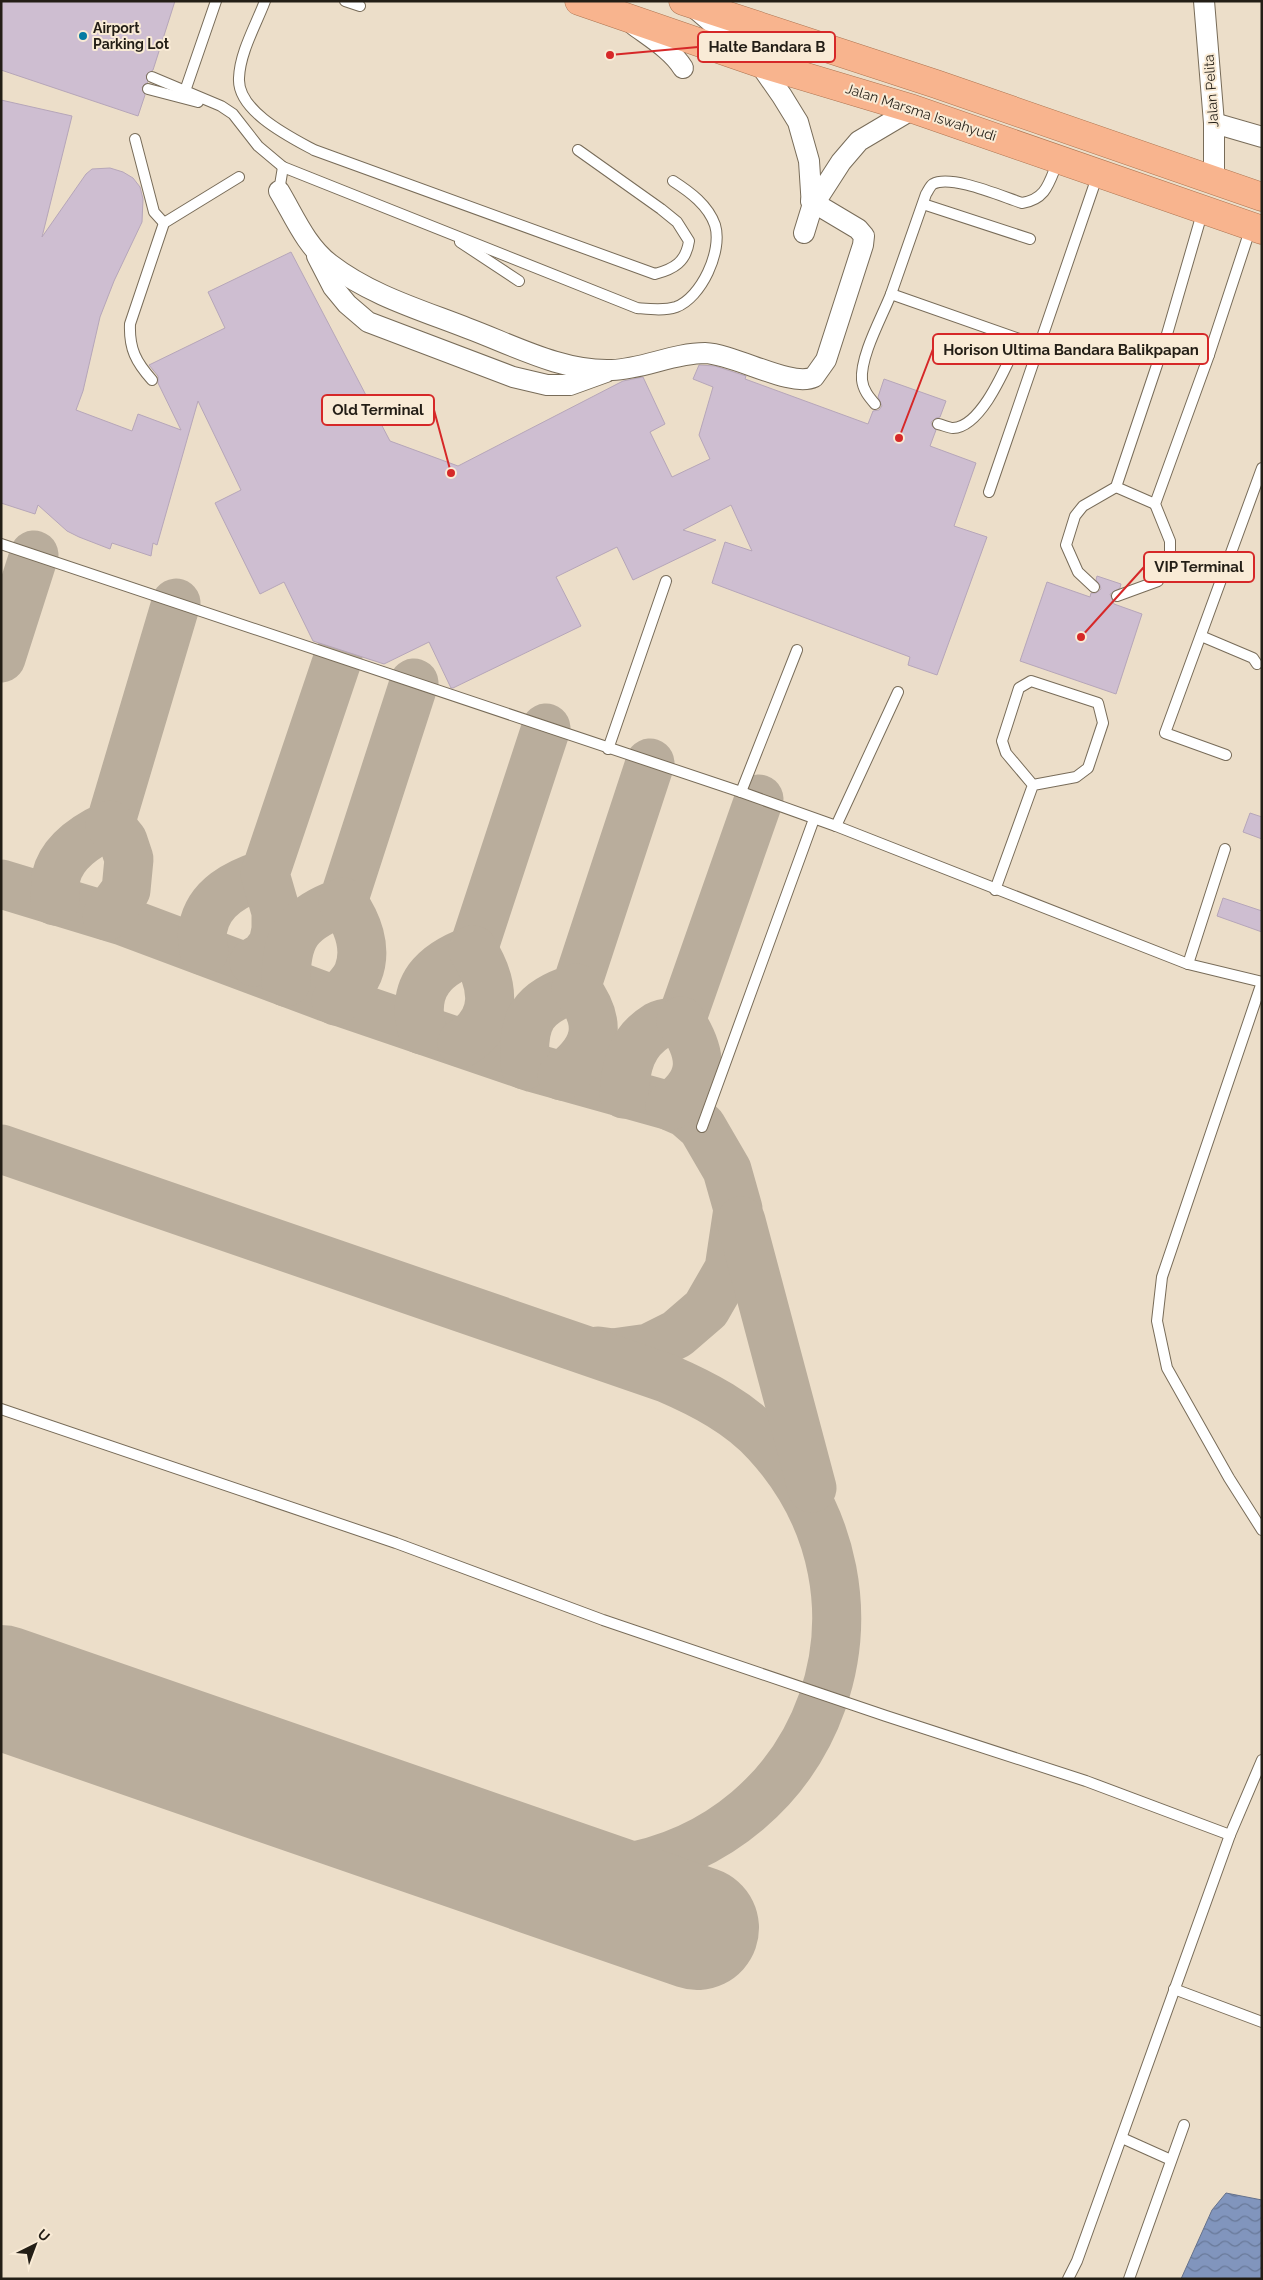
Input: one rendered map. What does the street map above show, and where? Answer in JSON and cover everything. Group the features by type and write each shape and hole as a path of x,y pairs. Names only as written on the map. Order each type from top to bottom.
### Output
{"highway":[{"name":"Jalan Marsma Iswahyudi","path":"579,1 759,63 913,109 1059,158 1256,228"},
{"path":"686,2 927,81 1262,198 1256,228"},
{"path":"1203,210 1214,180"}],"street":[{"name":"Jalan Pelita","path":"1204,1 1214,123 1214,180"},
{"path":"686,2 759,63 782,96 798,122 809,161 813,203"},
{"path":"621,15 664,48 683,68"},
{"path":"804,233 813,203 841,162 859,141 913,109"},
{"path":"1214,123 1262,138"},
{"path":"279,191 313,248 333,287 368,322 513,377 547,385 570,385 613,370 705,353 724,356 799,380 814,377 826,360 864,245 864,236 858,229 813,203"},
{"path":"313,248 331,265 356,282 404,304 549,359 579,367 613,370"}],"lane":[{"path":"185,91 216,1"},
{"path":"265,1 240,64 238,80 247,102 262,118 283,133 314,150 655,274 668,271 681,263 688,252 689,241 677,222 578,150"},
{"path":"345,1 360,6"},
{"path":"152,77 221,106 233,114 258,146 283,167 637,308 677,307 694,294 706,280 716,242 715,226 706,209 692,193 674,181"},
{"path":"148,88 221,106"},
{"path":"135,139 154,212 164,223"},
{"path":"875,404 867,394 862,382 862,370 923,204 932,185 943,181 959,183 1022,203 1032,201 1044,192 1059,158"},
{"path":"279,191 283,167"},
{"path":"988,492 1099,172"},
{"path":"152,380 138,365 132,354 129,339 130,324 164,223 239,177"},
{"path":"923,204 1030,239"},
{"path":"1094,587 1078,572 1066,545 1075,516 1083,506 1116,487 1165,341 1203,210"},
{"path":"1117,596 1158,582 1170,552 1170,542 1155,504 1256,228"},
{"path":"440,230 519,281"},
{"path":"891,294 1039,346"},
{"path":"938,424 953,428 964,425 978,413 992,394 1019,339"},
{"path":"1165,341 1209,355"},
{"path":"1226,755 1165,733 1262,468"},
{"path":"1116,487 1155,504"},
{"path":"1,544 741,792 836,826 995,890 1188,964 1262,982 1162,1277 1157,1321 1167,1368 1229,1478 1262,1530"},
{"path":"608,749 666,581"},
{"path":"1201,636 1253,658 1257,664"},
{"path":"741,792 797,650"},
{"path":"1031,681 1098,703 1103,723 1088,768 1076,777 1033,785 1006,753 1002,742 1019,688 1031,681"},
{"path":"836,826 898,692"},
{"path":"995,890 1033,785"},
{"path":"702,1127 814,819"},
{"path":"1188,964 1225,849"},
{"path":"1,1409 396,1543 612,1624 1086,1781 1230,1835"},
{"path":"1068,2279 1077,2261 1122,2138 1230,1835 1262,1760"},
{"path":"1174,1989 1262,2022"},
{"path":"1129,2279 1184,2125"},
{"path":"1122,2138 1171,2160"}],"water":[{"path":"1226,2193 1262,2200 1262,2279 1181,2279 1212,2210"}],"building":[{"name":"Airport Parking Lot","path":"1,1 175,1 153,70 146,75 148,82 142,87 145,95 138,116 1,70"},
{"path":"1,100 72,116 42,237 86,174 92,169 110,168 123,172 133,178 140,187 143,199 142,222 114,281 100,317 83,391 76,410 132,431 138,414 181,430 158,383 158,376 149,365 225,328 208,292 291,252 390,441 458,466 623,381 643,377 665,424 650,432 672,477 710,459 699,435 713,387 693,379 699,365 715,366 746,376 745,379 868,424 873,411 879,410 882,406 878,397 884,379 946,401 940,417 931,422 936,430 930,446 976,463 954,526 987,537 937,675 908,665 910,657 712,583 725,542 752,551 731,505 683,530 716,540 633,580 617,547 556,577 581,626 453,688 451,688 429,642 384,664 313,641 284,582 260,594 215,503 241,490 198,401 157,545 153,543 151,556 112,543 110,549 79,537 67,531 38,505 35,514 1,503"},
{"path":"1097,576 1121,584 1120,588 1110,594 1114,604 1142,614 1116,694 1020,661 1047,582 1090,597 1091,593 1096,593 1101,589 1096,580"},
{"path":"1250,813 1262,817 1262,839 1243,832"},
{"path":"1223,898 1262,911 1262,932 1217,916"}],"taxiway":[{"path":"1,658 34,555"},
{"path":"55,901 56,877 64,859 85,839 110,825 176,603"},
{"path":"254,962 264,956 273,944 276,930 276,912 265,874 338,658"},
{"path":"286,982 289,952 292,941 298,931 305,922 315,915 343,902 414,683"},
{"path":"473,950 546,728"},
{"path":"525,1065 526,1036 528,1024 533,1015 549,1000 576,988 650,763"},
{"path":"681,1021 759,799"},
{"path":"107,916 126,890 129,859 123,841 110,825"},
{"path":"204,951 202,931 211,908 235,887 265,874"},
{"path":"1,884 123,921 326,997 534,1068 670,1106 686,1113 702,1127 727,1170 738,1209 729,1269 706,1309 677,1334 649,1348 613,1353 598,1351"},
{"path":"336,1001 356,977 361,964 362,954 357,927 343,902"},
{"path":"422,1030 419,1015 420,1001 423,989 429,979 447,962 473,950"},
{"path":"462,1043 474,1034 483,1023 488,1012 490,1000 485,975 473,950"},
{"path":"562,1076 583,1056 593,1035 591,1013 576,988"},
{"path":"624,1094 628,1064 641,1039 657,1026 681,1021"},
{"path":"670,1106 690,1087 695,1077 697,1066 694,1045 681,1021"},
{"path":"1,1149 666,1378 720,1405 745,1422 767,1443 809,1504 832,1570 836,1637 822,1702 792,1761 748,1811 689,1848 618,1869 599,1871 561,1868 465,1847"},
{"path":"741,1221 812,1488"}],"runway":[{"path":"1,1687 697,1928"}],"place":[{"name":"Airport Parking Lot","path":"83,36"},
{"name":"Halte Bandara B","path":"610,55"},
{"name":"Horison Ultima Bandara Balikpapan","path":"899,438"},
{"name":"Old Terminal","path":"451,473"},
{"name":"VIP Terminal","path":"1081,637"}]}
